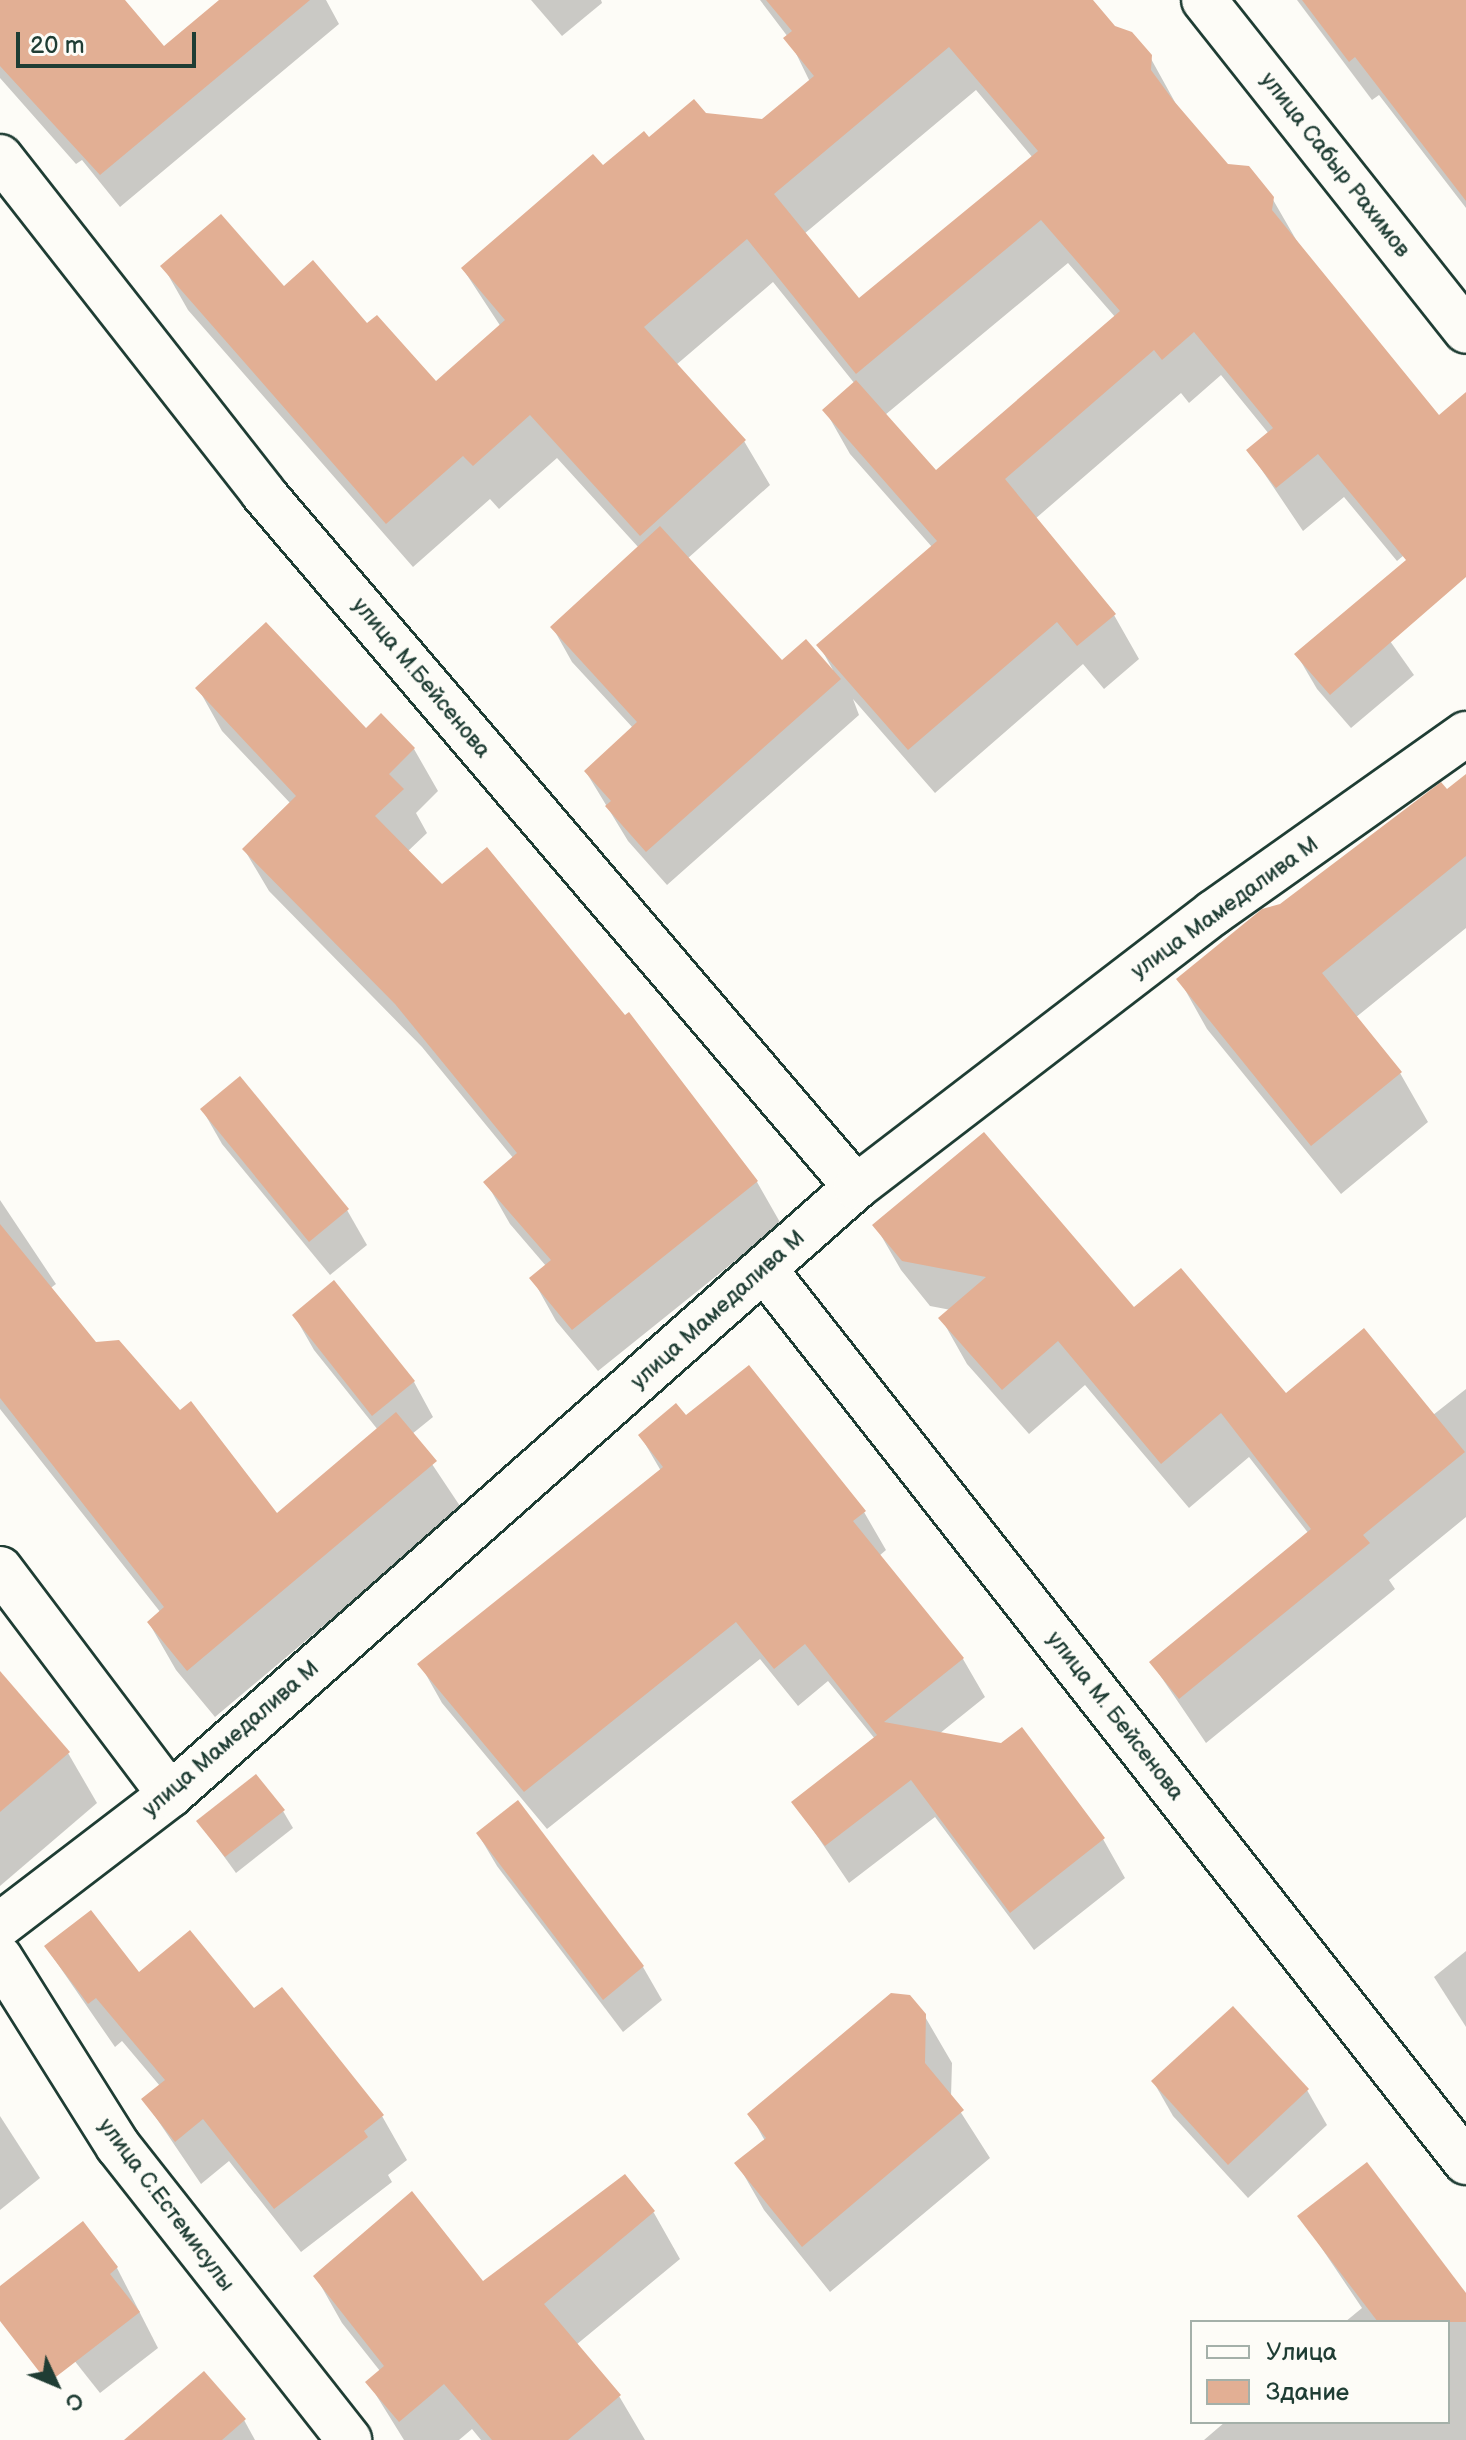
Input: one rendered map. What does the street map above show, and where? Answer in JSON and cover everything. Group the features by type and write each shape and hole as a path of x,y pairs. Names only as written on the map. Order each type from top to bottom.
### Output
{"street":[{"name":"улица Сабыр Рахимов","path":"1204,0 1466,331"},
{"name":"улица М.Бейсенова","path":"0,157 263,493 856,1187"},
{"name":"улица Мамедалива М","path":"0,1925 170,1795 856,1187 1213,913 1466,734"},
{"name":"улица М. Бейсенова","path":"764,1269 1466,2162"},
{"path":"0,1569 170,1795"},
{"name":"улица С.Естемисулы","path":"0,1958 118,2146 349,2440"}],"building":[{"path":"0,0 125,0 164,46 219,0 310,0 100,175 0,66"},
{"path":"766,0 1093,0 1115,26 1132,32 1152,55 1151,70 1228,164 1249,166 1274,197 1272,210 1439,415 1466,392 1466,577 1330,695 1294,654 1406,560 1318,454 1276,488 1246,450 1273,428 1194,332 1162,360 1154,350 1005,479 1116,614 1077,646 1057,622 908,750 816,645 937,541 822,410 856,380 936,470 1120,311 1041,220 856,374 747,239 644,327 746,440 640,536 530,415 473,466 463,456 386,524 160,266 221,214 284,286 313,260 367,323 377,315 436,381 505,320 461,268 593,154 603,165 644,131 649,137 694,99 706,113 762,119 814,76 783,38 792,31","holes":["949,47 1038,151 859,298 774,194"]},
{"path":"1302,0 1466,0 1466,201 1355,57 1349,62"},
{"path":"660,526 782,660 806,639 841,679 646,852 605,806 611,801 584,771 637,722 550,627"},
{"path":"266,622 366,728 381,713 415,748 389,774 404,789 375,816 442,884 487,847 625,1015 629,1012 758,1181 572,1330 529,1278 551,1260 483,1182 517,1153 395,1004 242,849 296,796 195,688"},
{"path":"1466,774 1466,856 1322,973 1402,1072 1311,1146 1176,979 1262,909 1280,904 1441,782 1447,789"},
{"path":"240,1076 349,1209 309,1242 200,1109"},
{"path":"984,1132 1134,1307 1181,1268 1286,1393 1364,1328 1465,1452 1363,1535 1370,1543 1179,1699 1149,1662 1311,1529 1221,1413 1161,1464 1058,1341 1002,1390 938,1318 986,1277 902,1261 872,1225"},
{"path":"0,1224 96,1342 119,1340 180,1410 191,1401 277,1513 396,1412 437,1461 187,1671 147,1622 164,1607 0,1398"},
{"path":"334,1280 415,1381 372,1416 292,1315"},
{"path":"749,1365 866,1511 853,1521 964,1658 884,1722 1001,1743 1022,1727 1105,1838 1010,1913 911,1780 825,1846 791,1802 877,1735 805,1644 774,1669 736,1622 524,1792 417,1664 663,1467 638,1435 676,1403 686,1415"},
{"path":"0,1671 70,1752 0,1812"},
{"path":"256,1774 285,1810 225,1857 196,1821"},
{"path":"518,1800 644,1966 603,2000 476,1833"},
{"path":"91,1910 139,1972 190,1930 254,2008 282,1987 384,2115 364,2131 368,2137 274,2209 203,2119 175,2142 141,2099 165,2080 96,1998 88,2004 44,1946"},
{"path":"891,1993 910,1995 926,2014 925,2063 964,2110 802,2247 734,2163 766,2138 747,2114"},
{"path":"1233,2006 1309,2089 1228,2165 1151,2081"},
{"path":"1367,2162 1466,2293 1466,2322 1376,2320 1297,2216"},
{"path":"625,2174 655,2211 544,2304 621,2395 568,2440 492,2440 444,2384 399,2422 365,2382 384,2366 313,2276 412,2191 483,2281"},
{"path":"83,2221 118,2267 110,2274 140,2312 48,2383 0,2321 0,2286"},
{"path":"204,2371 246,2419 222,2440 124,2440"}]}
